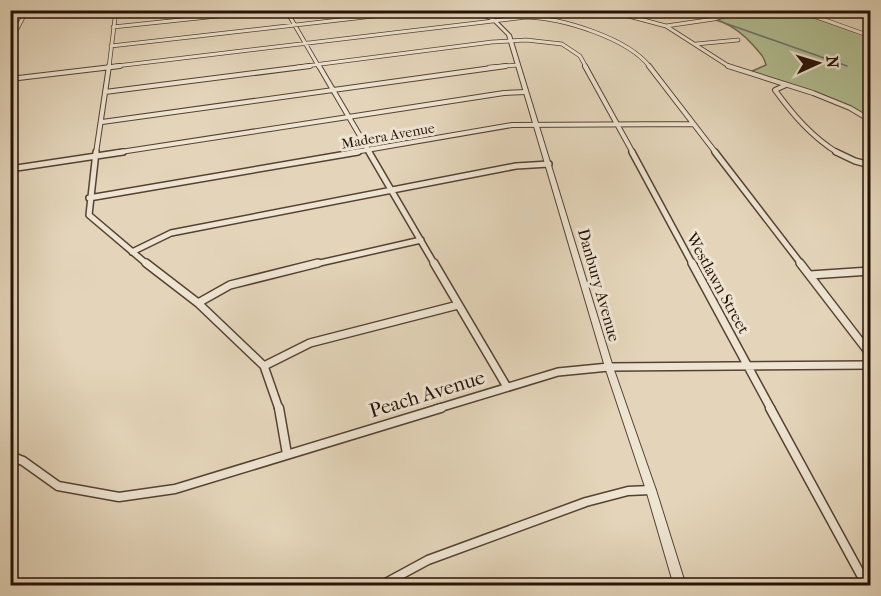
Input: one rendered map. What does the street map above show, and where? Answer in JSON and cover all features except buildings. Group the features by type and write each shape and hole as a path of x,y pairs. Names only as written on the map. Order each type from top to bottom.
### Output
{"street":[{"path":"11,39 27,10"},
{"path":"125,10 116,11 113,27 102,122 89,198 89,215 198,303 264,366 278,402 287,454"},
{"path":"113,27 275,10"},
{"path":"286,10 507,387"},
{"path":"111,46 426,10"},
{"name":"Danbury Avenue","path":"472,10 494,20 505,29 511,41 609,367 651,490 680,585"},
{"path":"606,10 666,26 730,66 850,108 870,120"},
{"path":"666,26 714,19 744,10"},
{"path":"797,10 870,36"},
{"path":"862,10 870,13"},
{"path":"10,79 494,20 543,19 627,45 642,55 870,354"},
{"path":"10,21 21,20"},
{"path":"695,44 738,40"},
{"name":"Westlawn Street","path":"105,92 511,41 553,43 576,52 867,585"},
{"path":"102,122 333,88 518,65"},
{"path":"787,85 775,90 817,139 837,154 870,165"},
{"path":"10,169 504,93 526,92"},
{"name":"Madera Avenue","path":"89,198 512,125 693,124"},
{"path":"132,252 171,233 516,166 549,164"},
{"path":"198,303 230,285 269,274 422,240"},
{"path":"810,275 870,271"},
{"path":"264,366 310,343 458,305"},
{"name":"Peach Avenue","path":"10,456 22,461 58,486 119,497 175,489 558,372 609,367 870,364"},
{"path":"380,585 428,561 586,502 628,491 651,490"}],"green space":[{"path":"764,10 783,15 801,13 870,37 870,118 840,103 750,72 766,65 761,54 745,37 721,22 683,11"}],"waterway":[{"path":"693,10 711,18"},
{"path":"716,20 847,66"}]}
